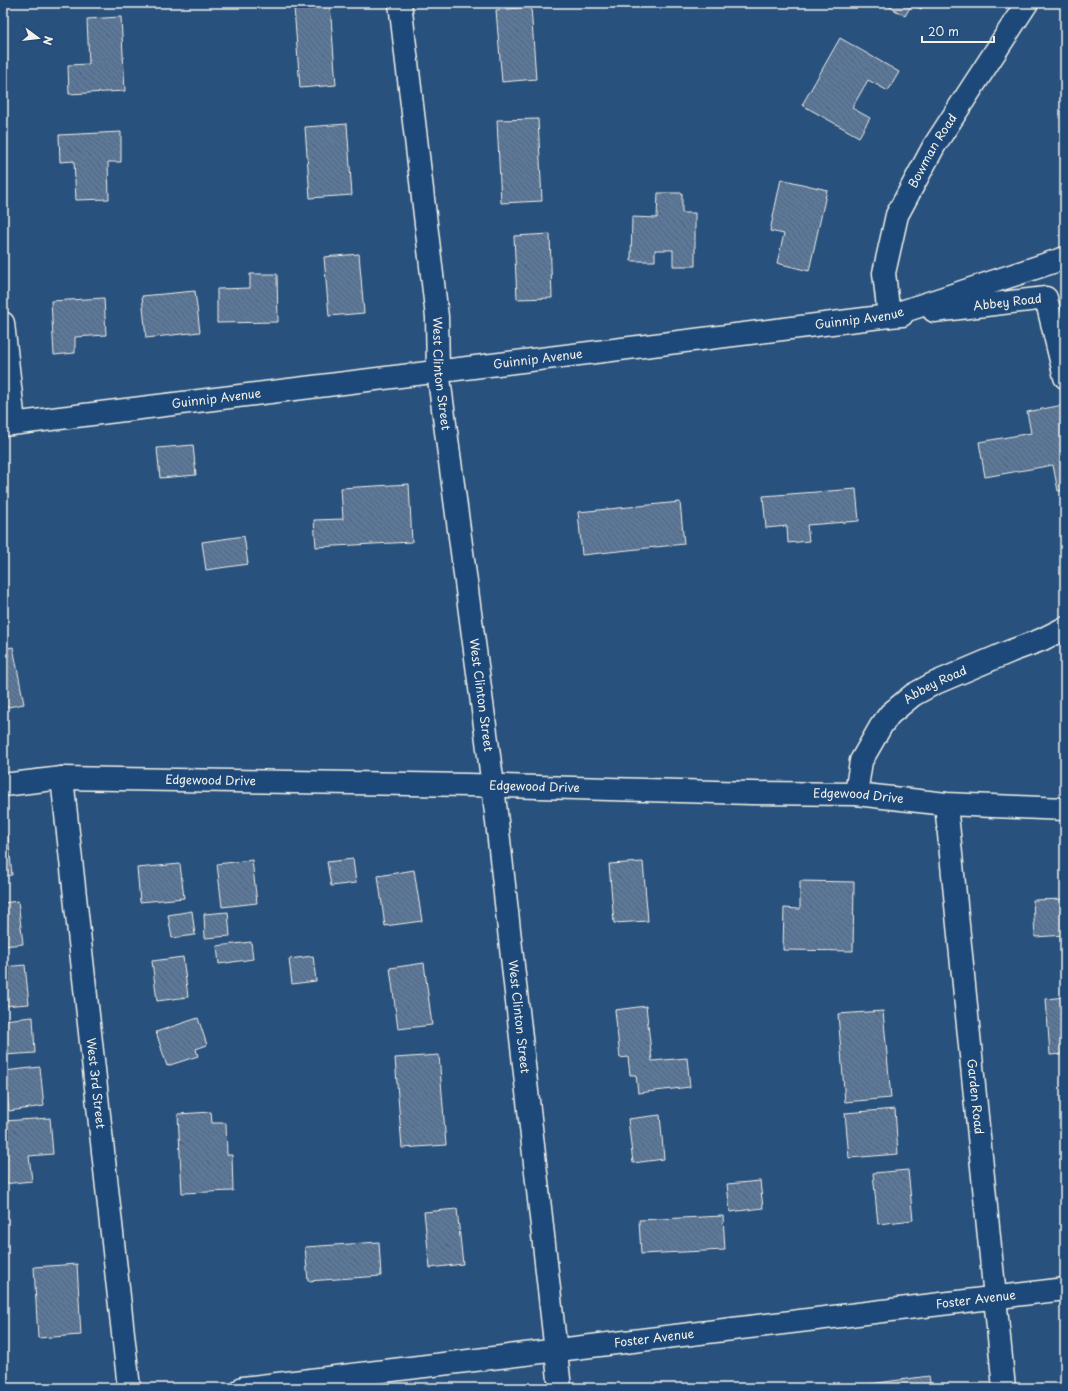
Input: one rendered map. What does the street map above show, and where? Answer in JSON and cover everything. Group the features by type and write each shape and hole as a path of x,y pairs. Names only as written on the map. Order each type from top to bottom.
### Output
{"street":[{"name":"West Clinton Street","path":"400,3 436,317 438,371 493,786 560,1388"},
{"name":"Bowman Road","path":"889,316 884,273 897,215 934,146 1027,3"},
{"name":"Guinnip Avenue","path":"8,424 889,316 1065,258"},
{"name":"Abbey Road","path":"889,316 1046,298 1065,378"},
{"path":"3,322 8,424"},
{"name":"Abbey Road","path":"856,794 861,760 881,726 890,714 913,695 933,684 1040,640 1065,628"},
{"name":"Edgewood Drive","path":"3,785 62,778 856,794 946,804 1065,809"},
{"name":"West 3rd Street","path":"62,778 129,1388"},
{"name":"Garden Road","path":"946,804 1004,1388"},
{"name":"Foster Avenue","path":"243,1388 1065,1288"}],"building":[{"path":"883,3 925,3 921,9 912,4 905,16"},
{"path":"330,4 336,85 300,88 294,7"},
{"path":"531,7 536,79 502,82 496,10"},
{"path":"121,17 125,91 69,94 68,65 89,64 87,19"},
{"path":"840,38 899,72 888,91 868,80 852,108 870,118 859,137 802,105"},
{"path":"538,119 542,201 501,203 497,120"},
{"path":"347,124 352,195 310,198 305,127"},
{"path":"121,132 121,162 108,162 109,199 76,200 74,161 60,162 59,135"},
{"path":"781,179 827,190 809,271 777,263 784,234 770,231"},
{"path":"658,193 682,193 682,213 695,213 695,266 673,266 673,250 655,250 655,261 631,261 632,217 657,218"},
{"path":"550,234 552,298 517,299 514,236"},
{"path":"359,254 364,313 329,316 324,257"},
{"path":"250,274 277,274 278,322 217,323 217,289 250,288"},
{"path":"195,291 200,332 146,338 142,296"},
{"path":"104,298 106,335 75,337 75,353 54,355 51,301"},
{"path":"1063,405 1065,416 1065,490 1058,491 1053,465 985,477 979,442 1031,433 1027,412"},
{"path":"193,445 196,475 160,478 157,448"},
{"path":"409,484 412,542 316,547 314,520 343,519 341,488"},
{"path":"856,489 859,521 807,525 809,541 788,543 787,526 766,528 763,496"},
{"path":"680,502 684,544 582,555 578,512"},
{"path":"244,536 248,564 206,570 202,542"},
{"path":"13,647 24,704 3,708 3,649"},
{"path":"8,835 12,875 3,876 3,836"},
{"path":"353,859 356,883 331,886 327,862"},
{"path":"252,860 257,903 222,907 217,864"},
{"path":"643,862 648,921 614,923 609,864"},
{"path":"180,864 184,898 140,902 137,868"},
{"path":"414,870 422,921 385,926 378,876"},
{"path":"800,881 854,882 853,951 783,950 784,908 800,909"},
{"path":"1065,899 1065,935 1035,937 1033,900"},
{"path":"18,901 23,944 3,946 3,903"},
{"path":"192,911 195,935 172,938 168,915"},
{"path":"228,912 230,936 205,938 204,914"},
{"path":"251,942 253,959 219,964 217,946"},
{"path":"313,956 316,981 292,984 289,959"},
{"path":"183,957 188,997 157,1001 152,961"},
{"path":"424,963 432,1025 398,1029 390,968"},
{"path":"25,965 29,1004 3,1006 3,967"},
{"path":"1065,997 1065,1086 1063,1054 1050,1055 1046,999"},
{"path":"646,1006 652,1061 687,1058 690,1087 638,1093 636,1075 630,1075 628,1057 620,1058 615,1010"},
{"path":"883,1011 891,1098 845,1102 838,1014"},
{"path":"33,1017 35,1053 5,1055 3,1020"},
{"path":"198,1018 207,1045 196,1049 198,1056 167,1066 156,1032"},
{"path":"439,1055 446,1145 402,1148 395,1058"},
{"path":"40,1067 44,1106 9,1111 4,1071"},
{"path":"895,1109 898,1154 849,1158 845,1113"},
{"path":"211,1112 212,1123 226,1123 227,1155 232,1155 233,1191 182,1193 178,1114"},
{"path":"660,1115 664,1159 633,1163 628,1119"},
{"path":"50,1118 53,1154 29,1156 32,1181 3,1184 3,1121"},
{"path":"1065,1123 1065,1169 1060,1124"},
{"path":"908,1170 913,1220 878,1224 873,1173"},
{"path":"760,1181 763,1208 730,1212 727,1184"},
{"path":"457,1209 463,1264 430,1268 424,1212"},
{"path":"723,1216 725,1250 641,1254 639,1220"},
{"path":"379,1242 381,1276 308,1281 305,1247"},
{"path":"77,1264 81,1335 38,1338 34,1267"},
{"path":"929,1376 931,1388 848,1388 848,1387"}]}
